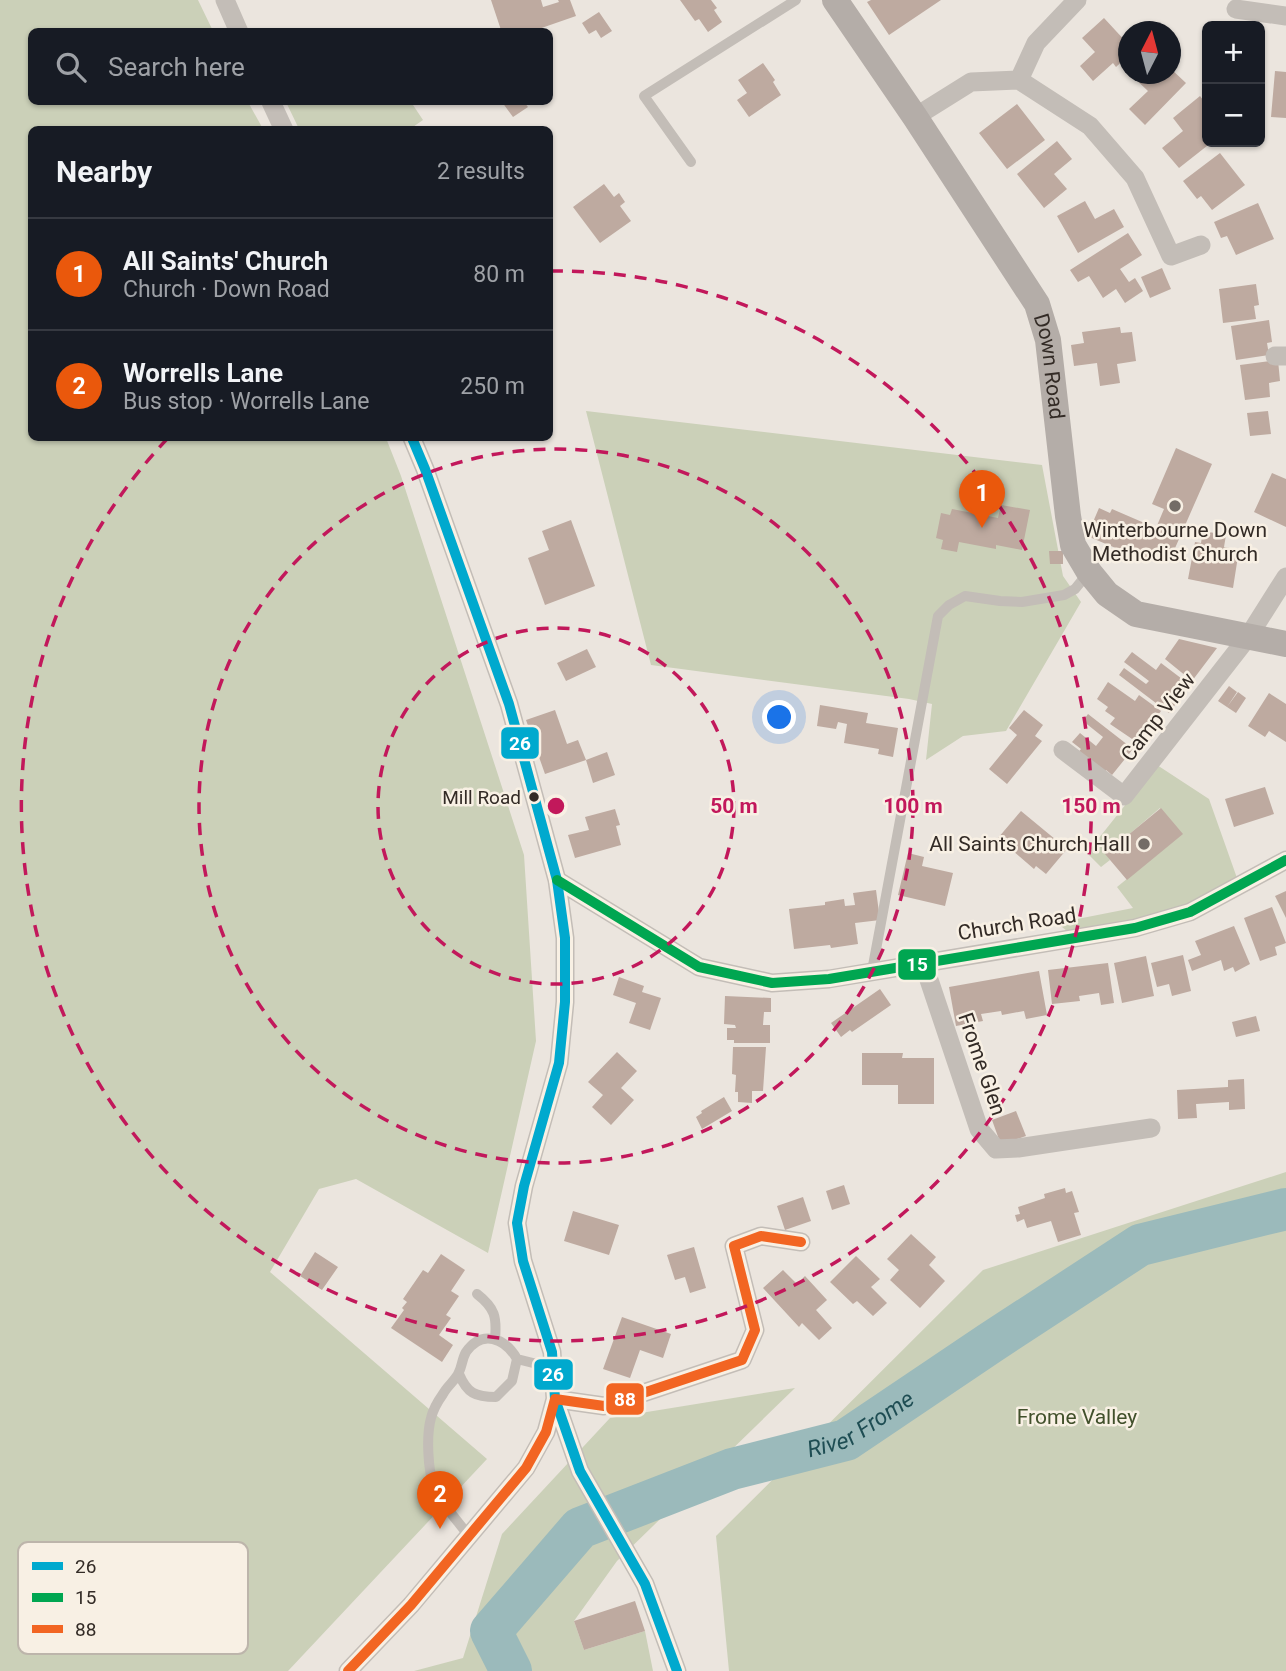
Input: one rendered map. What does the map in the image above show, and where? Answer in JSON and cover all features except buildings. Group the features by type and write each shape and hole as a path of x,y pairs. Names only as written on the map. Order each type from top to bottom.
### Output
{"street":[{"path":"225,0 237,28"},
{"name":"Down Road","path":"835,0 1037,304 1048,340 1071,535 1073,545 1089,572 1107,594 1136,614 1286,644"},
{"path":"1019,80 1036,43 1077,0"},
{"path":"1236,9 1286,16"},
{"path":"915,117 971,82 1019,80 1090,126 1135,178 1171,256 1201,246"},
{"path":"272,105 282,126"},
{"path":"413,441 509,704 557,880 565,938 565,1002 559,1063 524,1186 517,1223 523,1261 552,1352 555,1399 580,1471 645,1584 677,1671"},
{"path":"1248,637 1286,577"},
{"name":"Camp View","path":"1063,750 1124,796 1248,637"},
{"name":"Church Road","path":"557,880 699,967 772,983 829,979 1043,939 1135,928 1191,912 1286,860"},
{"name":"Frome Glen","path":"923,962 979,1129 996,1149 1151,1128"},
{"path":"555,1399 604,1406 743,1360 755,1330 734,1246 761,1236 801,1242"},
{"path":"348,1671 411,1605 526,1468 546,1432 555,1399"}],"lane":[{"path":"691,162 644,96 796,0"},
{"path":"872,971 938,616 949,605 965,596 1022,602 1064,595 1075,589 1089,572"},
{"path":"477,1294 488,1302 494,1311 495,1339"},
{"path":"469,1536 435,1489 428,1455 431,1419 443,1393 459,1374 467,1350 487,1338 500,1340 510,1348 517,1359 553,1368"},
{"path":"459,1374 472,1393 496,1397 512,1381 517,1359"}],"green space":[{"path":"0,0 198,0 212,28 28,28 28,105 250,105 261,126 28,126 28,441 387,441 401,476 524,855 536,1041 488,1253 356,1179 319,1189 270,1272 487,1459 288,1671 0,1671"},
{"path":"287,105 413,105 423,120 414,126 298,126"},
{"path":"586,411 1042,465 1063,576 1081,602 1006,731 963,736 926,760 932,704 651,665"},
{"path":"1157,765 1209,799 1237,878 1179,913 1067,931 1057,923 1133,908 1117,887 1182,834 1160,808 1106,854 1110,860 1101,867 1087,853"},
{"name":"Frome Valley","path":"1286,1172 1286,1671 729,1671 716,1536 983,1270"},
{"path":"795,1388 617,1561 574,1621 584,1650 645,1631 653,1671 414,1671 463,1658 502,1534 610,1418"}],"waterway":[{"name":"River Frome","path":"511,1671 491,1631 580,1528 732,1469 846,1440 1140,1245 1286,1209"}],"transit line":[{"name":"26","path":"413,441 509,704 557,880 565,938 565,1002 559,1063 524,1186 517,1223 523,1261 552,1352 555,1399 580,1471 645,1584 677,1671"},
{"name":"15","path":"557,880 699,967 772,983 829,979 1135,928 1190,912 1286,860"},
{"name":"88","path":"348,1671 411,1605 526,1468 546,1432 555,1399 604,1406 742,1360 755,1330 734,1246 761,1236 801,1242"}],"place":[{"name":"Winterbourne Down Methodist Church","path":"1175,506"},
{"name":"All Saints' Church","path":"982,528"},
{"name":"Mill Road","path":"534,797"},
{"name":"All Saints Church Hall","path":"1144,844"},
{"name":"Worrells Lane","path":"440,1529"}]}
